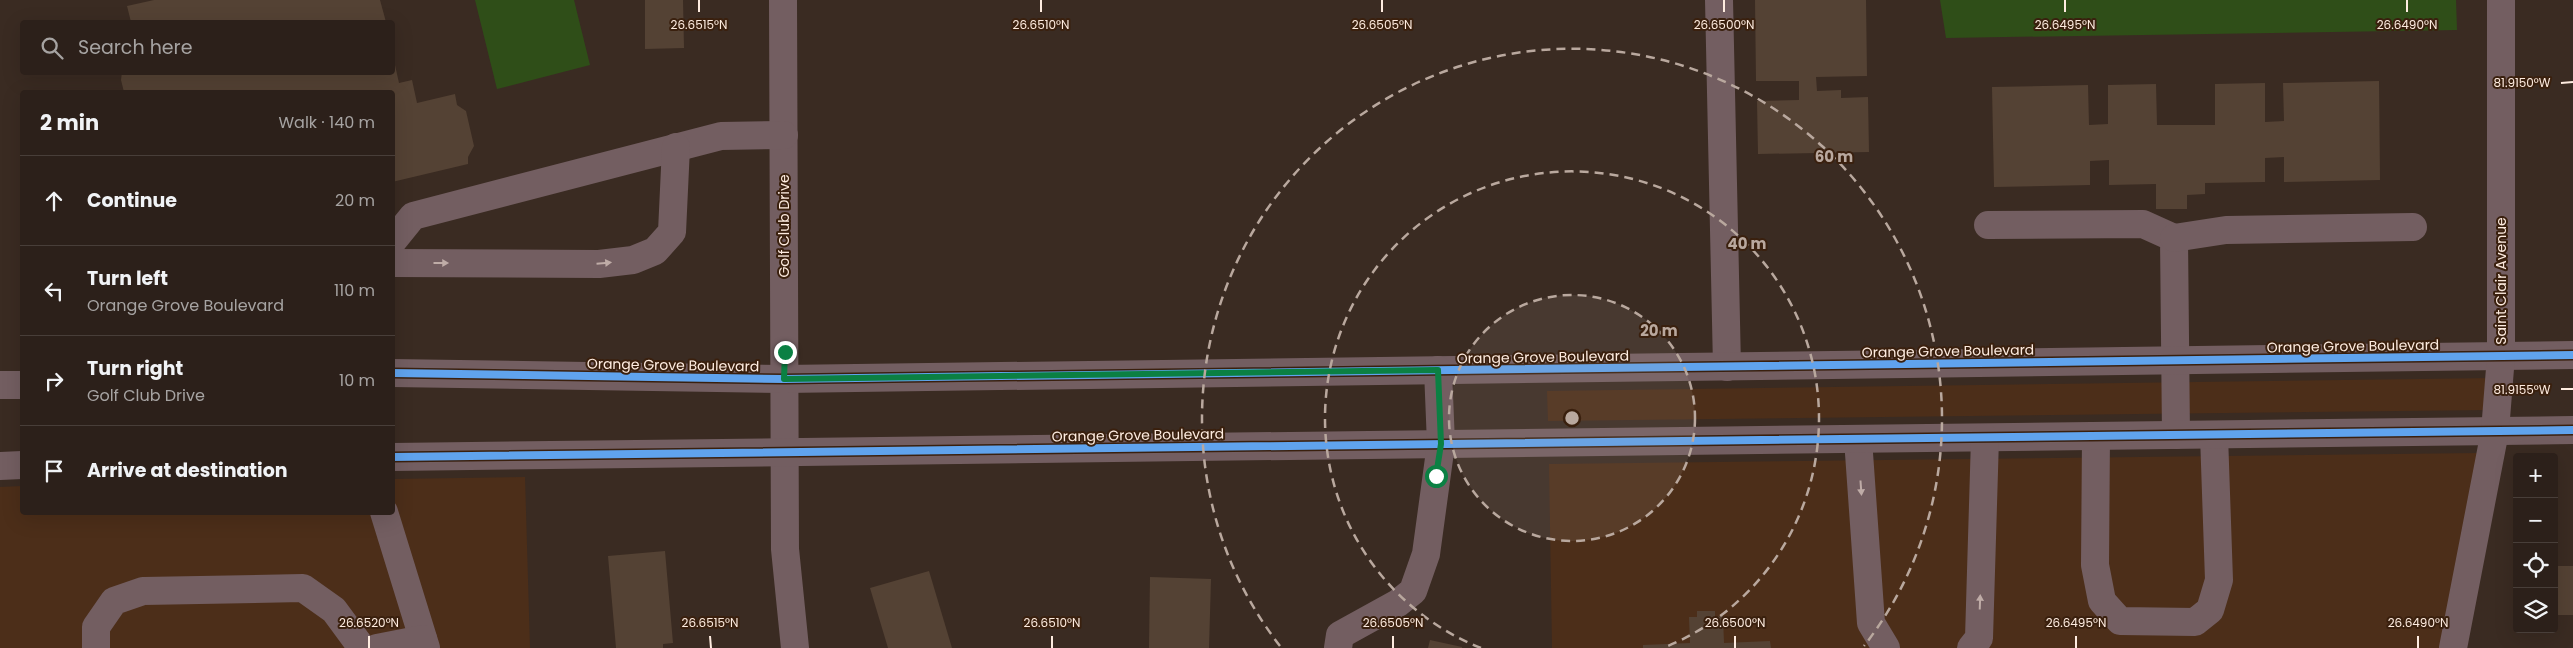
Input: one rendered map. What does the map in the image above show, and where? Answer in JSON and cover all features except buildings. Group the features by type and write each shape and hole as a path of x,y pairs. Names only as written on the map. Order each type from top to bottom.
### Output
{"street":[{"name":"Golf Club Drive","path":"783,0 785,549 795,648"},
{"path":"1719,0 1727,367"},
{"name":"Saint Clair Avenue","path":"2453,648 2495,431 2501,356 2501,0"},
{"path":"395,238 413,216 721,136 784,134"},
{"path":"395,263 599,264 633,260 655,251 672,232 676,147"},
{"path":"1988,224 2143,224 2174,238 2226,230 2413,227"},
{"path":"2174,238 2176,435"},
{"name":"Orange Grove Boulevard","path":"395,373 784,379 2573,355"},
{"path":"1338,648 1340,635 1398,603 1413,590 1426,554 1441,444 1438,370"},
{"path":"0,385 20,385"},
{"name":"Orange Grove Boulevard","path":"395,457 2573,430"},
{"path":"2096,436 2095,565 2102,601 2120,620 2195,622 2210,610 2219,580 2214,435"},
{"path":"1971,648 1979,638 1985,438"},
{"path":"1858,439 1871,623 1886,648"},
{"path":"0,466 20,465"},
{"path":"377,648 424,644 385,515"},
{"path":"96,648 96,627 114,601 143,591 303,588 334,610 362,648"}],"shaded area":[{"path":"2495,378 2489,410 1548,421 1547,391"},
{"path":"2480,453 2445,648 1552,648 1549,464"},
{"path":"525,477 530,648 0,648 0,487 20,486 20,515 395,515 395,479"}],"green space":[{"path":"475,0 574,0 590,65 497,89"},
{"path":"1940,0 2456,0 2457,30 1946,38"}],"cycle path":[{"path":"395,373 784,379 2573,355"},
{"path":"395,457 2573,430"}],"route":[{"path":"785,352 784,379 1438,370 1441,444 1436,476"}]}
